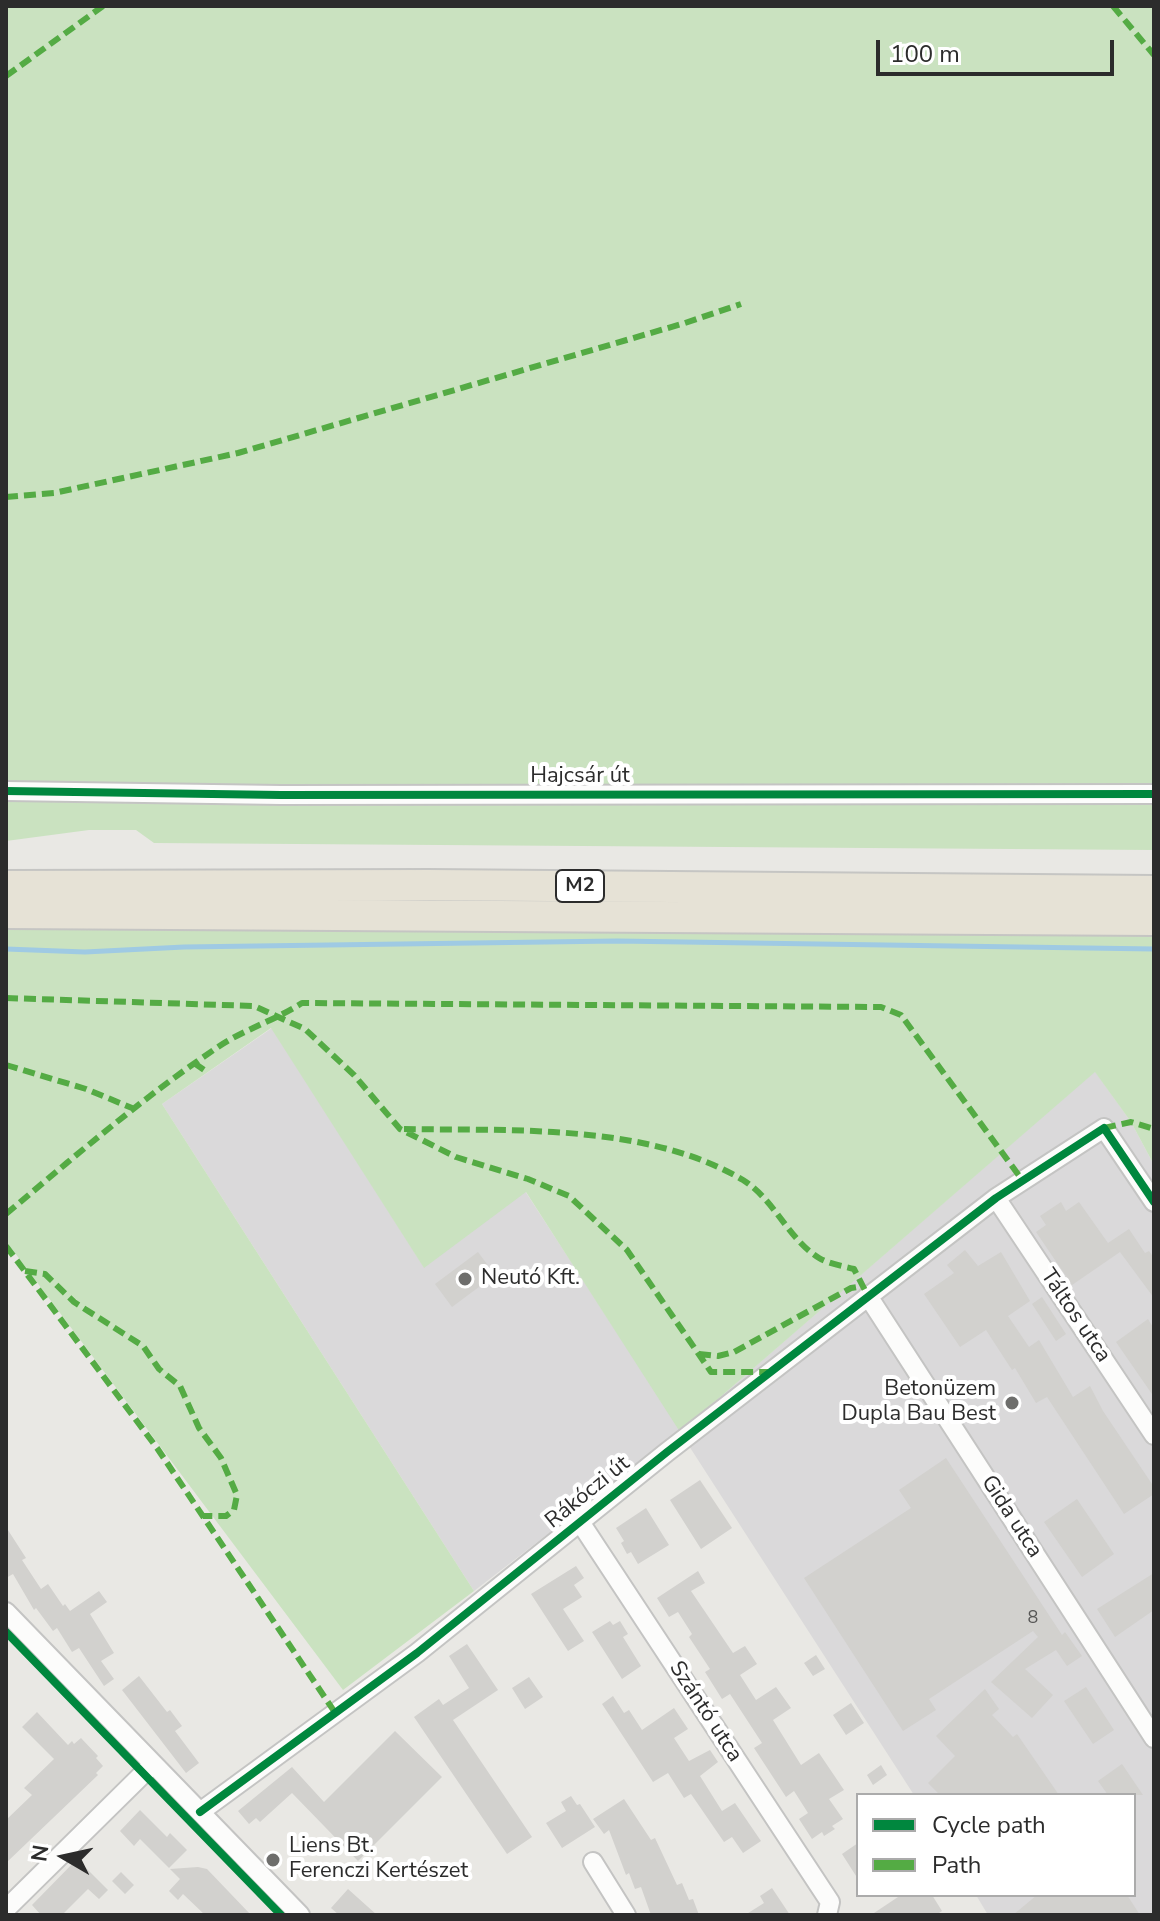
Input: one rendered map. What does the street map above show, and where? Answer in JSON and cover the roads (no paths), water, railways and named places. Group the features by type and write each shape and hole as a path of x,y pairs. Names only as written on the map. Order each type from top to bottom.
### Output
{"highway":[{"name":"M2","path":"6,886 429,885 1154,891"},
{"name":"M2","path":"6,913 1154,920"}],"street":[{"name":"Hajcsár út","path":"6,791 281,795 1154,794"},
{"name":"Rákóczi út","path":"200,1812 417,1653 996,1198 1104,1128 1154,1202"},
{"name":"Táltos utca","path":"996,1198 1154,1435"},
{"name":"Gida utca","path":"868,1296 1154,1738"},
{"name":"Szántó utca","path":"580,1522 828,1909"},
{"path":"6,1612 300,1915"},
{"path":"6,1909 153,1764"},
{"path":"593,1862 626,1915"}],"waterway":[{"path":"6,949 85,952 184,947 617,941 1154,949"}],"place":[{"name":"Neutó Kft.","path":"465,1279"},
{"name":"Betonüzem Dupla Bau Best","path":"1012,1403"},
{"name":"Liens Bt. Ferenczi Kertészet","path":"273,1860"}]}
